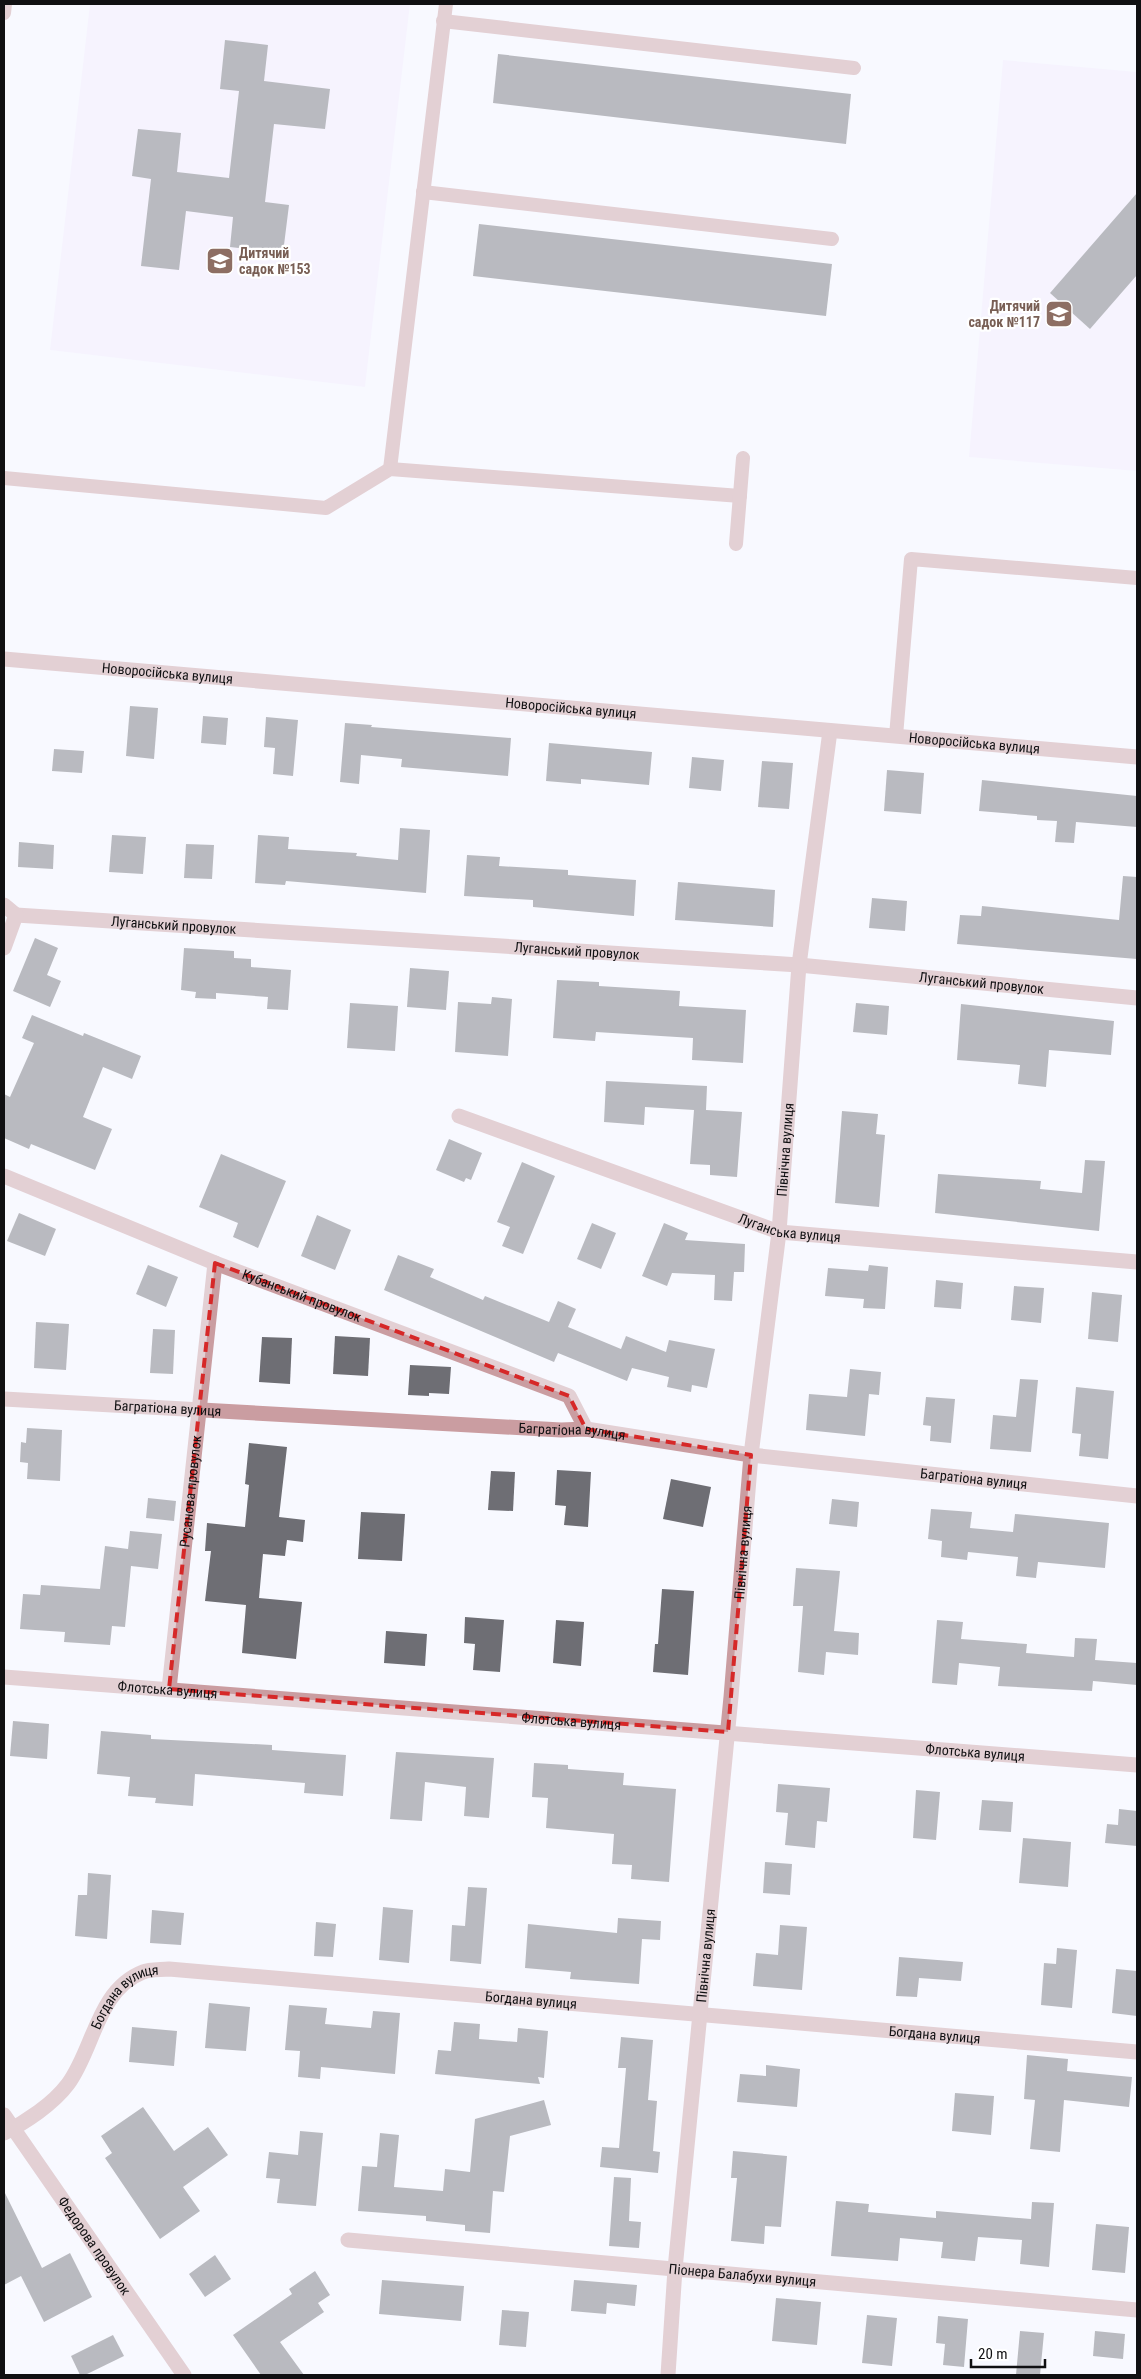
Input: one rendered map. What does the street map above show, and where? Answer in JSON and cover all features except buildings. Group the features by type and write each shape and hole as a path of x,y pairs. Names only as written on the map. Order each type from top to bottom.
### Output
{"street":[{"name":"Новоросійська вулиця","path":"4,659 1137,757"},
{"name":"Північна вулиця","path":"668,2375 675,2269 728,1732 751,1455 779,1232 799,965 830,730"},
{"path":"4,905 16,915 4,948"},
{"name":"Луганський провулок","path":"16,915 799,965 1137,998"},
{"name":"Луганська вулиця","path":"459,1116 779,1232 1137,1262"},
{"name":"Кубанський провулок","path":"4,1176 215,1263 569,1396 586,1429"},
{"name":"Русанова провулок","path":"169,1689 215,1263"},
{"name":"Багратіона вулиця","path":"4,1399 561,1430 586,1429 751,1455 1137,1496"},
{"name":"Флотська вулиця","path":"4,1677 1137,1765"},
{"name":"Богдана вулиця","path":"8,2131 58,2096 69,2082 110,1998 125,1981 144,1971 169,1969 1137,2052"},
{"name":"Федорова провулок","path":"4,2115 8,2131 184,2375"},
{"name":"Піонера Балабухи вулиця","path":"348,2240 1137,2310"}],"lane":[{"path":"4,13 5,4"},
{"path":"390,469 446,4"},
{"path":"444,21 854,68"},
{"path":"423,192 832,239"},
{"path":"736,544 743,458"},
{"path":"4,478 326,508 390,469 740,496"},
{"path":"896,736 911,559 1137,578"}],"highlighted area":[{"path":"215,1263 569,1396 586,1429 751,1455 728,1732 169,1689"}],"shaded area":[{"name":"Дитячий садок №153","path":"90,4 410,4 365,387 50,350"},
{"name":"Дитячий садок №117","path":"1003,60 1137,72 1137,471 969,457"}],"place":[{"name":"Дитячий садок №153","path":"220,261"},
{"name":"Дитячий садок №117","path":"1059,314"}]}
